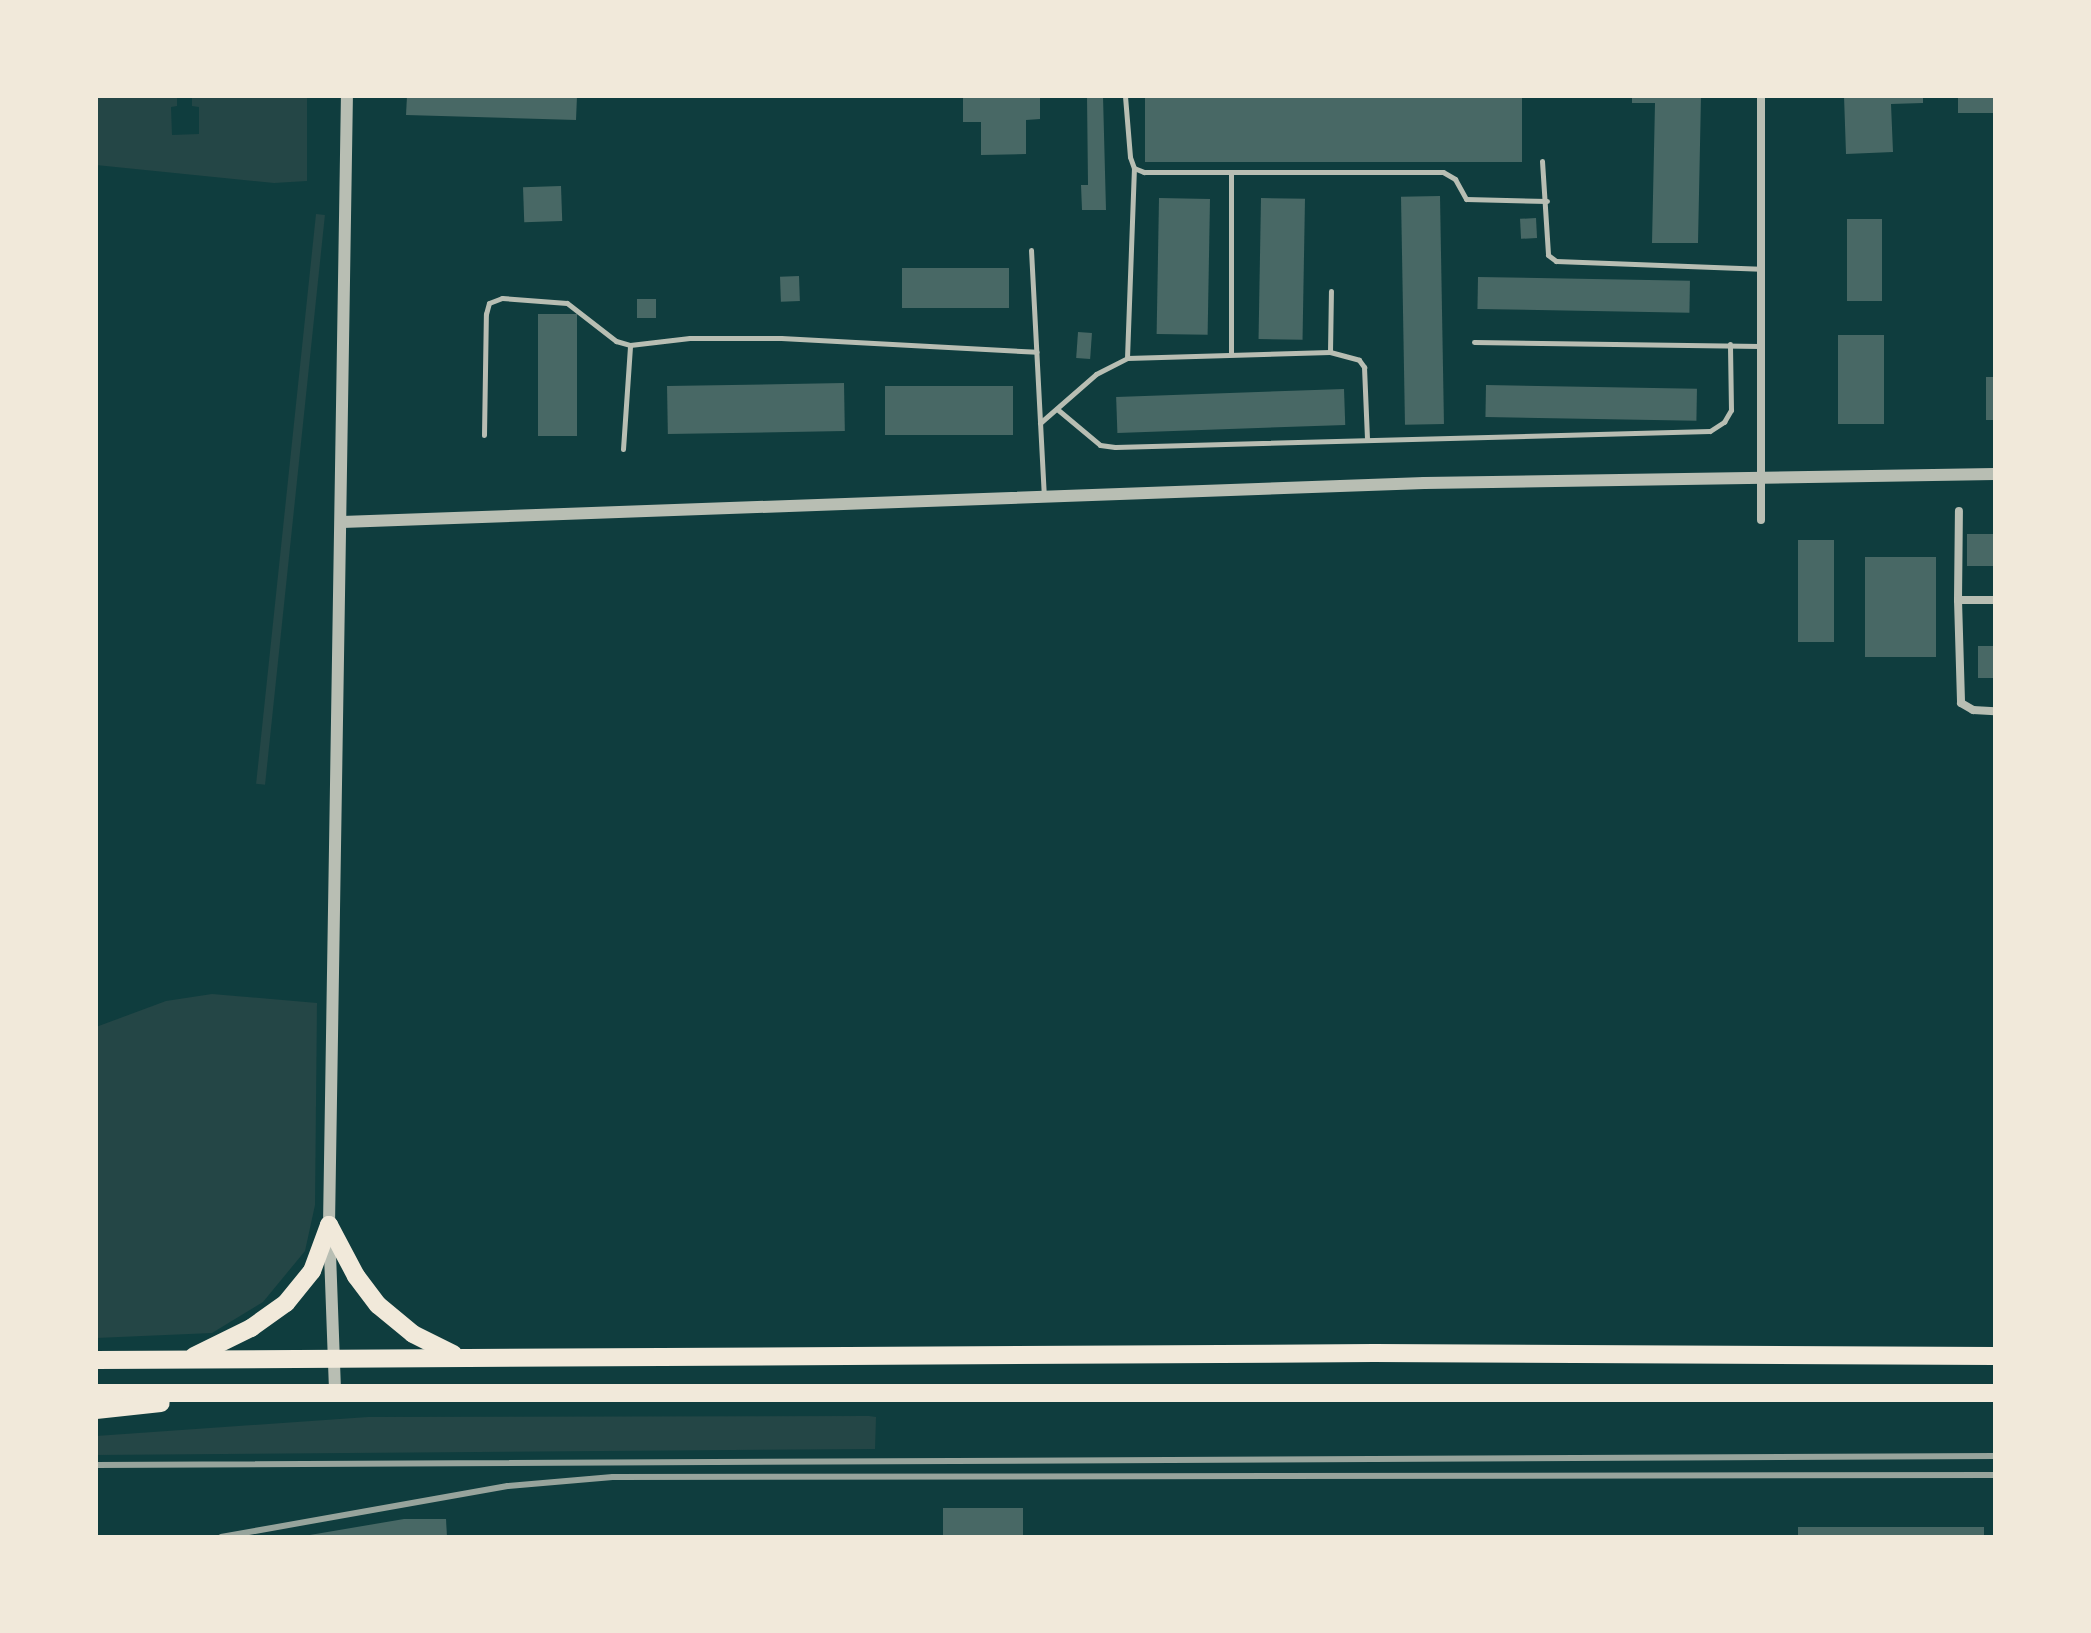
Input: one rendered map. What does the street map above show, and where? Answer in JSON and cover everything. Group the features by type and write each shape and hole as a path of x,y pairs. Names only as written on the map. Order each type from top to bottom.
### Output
{"highway":[{"path":"188,1359 251,1328 286,1303 312,1271 329,1225"},
{"path":"329,1225 378,1305 420,1339 468,1359"},
{"path":"96,1360 333,1356 468,1359 1294,1353 1995,1356"},
{"path":"96,1393 335,1390 1995,1393"},
{"path":"96,1410 265,1392"}],"street":[{"path":"335,1390 329,1225 347,96"},
{"path":"1761,96 1761,520"},
{"path":"342,522 1424,483 1995,474"},
{"path":"1959,511 1961,703 1973,710 1995,711"},
{"path":"1958,600 1995,600"}],"lane":[{"path":"1125,96 1134,168 1127,358"},
{"path":"1542,161 1547,201 1548,255 1556,261 1761,269"},
{"path":"1134,168 1231,174 1443,172 1455,179 1466,199 1547,201"},
{"path":"1231,174 1231,353"},
{"path":"1031,250 1044,499"},
{"path":"1330,352 1331,291"},
{"path":"484,435 483,335 489,303 516,298 567,303 616,341 630,345 690,338 781,338 1037,352"},
{"path":"1474,342 1761,346"},
{"path":"1057,409 1100,445 1115,447 1710,431 1731,410 1730,344"},
{"path":"623,449 630,345"},
{"path":"1040,423 1096,374 1127,358 1330,352 1359,360 1364,367 1367,438"}],"shaded area":[{"path":"96,96 177,96 177,106 171,107 172,135 199,134 199,107 192,106 192,96 307,96 307,181 274,183 96,165"},
{"path":"316,214 325,215 265,785 256,784"},
{"path":"212,994 317,1003 315,1205 305,1251 263,1302 212,1333 96,1338 96,1027 166,1001"},
{"path":"869,1416 876,1417 875,1449 96,1455 96,1436 368,1417"}],"building":[{"path":"407,96 577,96 576,120 406,115"},
{"path":"963,96 1040,96 1040,119 1026,120 1026,154 981,155 981,122 963,122"},
{"path":"1087,96 1103,96 1106,210 1082,210 1081,185 1088,185"},
{"path":"1145,96 1522,96 1522,162 1145,162"},
{"path":"1632,96 1701,96 1698,243 1652,243 1655,103 1632,103"},
{"path":"1844,96 1923,96 1923,103 1891,104 1893,152 1846,154"},
{"path":"1958,96 1995,96 1995,113 1958,113"},
{"path":"561,186 562,221 524,222 523,187"},
{"path":"1440,196 1444,424 1405,425 1401,197"},
{"path":"1159,198 1210,199 1208,335 1157,334"},
{"path":"1261,198 1305,199 1303,340 1259,339"},
{"path":"1536,218 1537,238 1521,239 1520,219"},
{"path":"1847,219 1882,219 1882,301 1847,301"},
{"path":"902,268 1009,268 1009,308 902,308"},
{"path":"799,276 800,301 781,302 780,277"},
{"path":"1478,277 1690,281 1689,313 1477,309"},
{"path":"637,299 656,299 656,318 637,318"},
{"path":"538,314 577,314 577,436 538,436"},
{"path":"1078,332 1092,333 1090,359 1076,358"},
{"path":"1838,335 1884,335 1884,424 1838,424"},
{"path":"1986,377 1995,377 1995,420 1986,420"},
{"path":"844,383 845,431 668,434 667,386"},
{"path":"1486,385 1697,389 1696,421 1485,417"},
{"path":"885,386 1013,386 1013,435 885,435"},
{"path":"1344,389 1345,425 1117,433 1116,397"},
{"path":"1967,534 1995,534 1995,566 1967,566"},
{"path":"1798,540 1834,540 1834,642 1798,642"},
{"path":"1865,557 1936,557 1936,657 1865,657"},
{"path":"1978,646 1995,646 1995,678 1978,678"},
{"path":"943,1508 1023,1508 1023,1537 943,1537"},
{"path":"404,1519 446,1519 447,1537 298,1537"},
{"path":"1798,1527 1984,1527 1984,1537 1798,1537"}],"railway":[{"path":"96,1465 1995,1456"},
{"path":"221,1537 508,1486 613,1477 1995,1475"}]}
